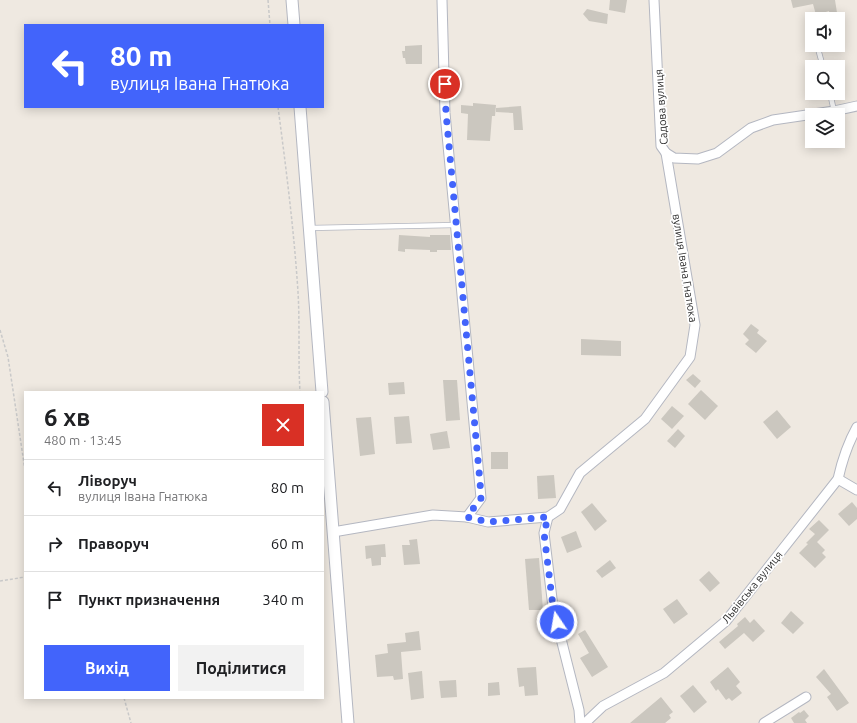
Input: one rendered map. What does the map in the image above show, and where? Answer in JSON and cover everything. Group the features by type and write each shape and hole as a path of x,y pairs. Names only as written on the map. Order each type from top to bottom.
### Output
{"street":[{"path":"292,0 294,24"},
{"path":"442,0 446,113 481,498 467,517"},
{"name":"Садова вулиця","path":"654,0 662,146 666,153 674,158 698,159 716,153 751,128 773,120 805,115"},
{"name":"Садова вулиця","path":"845,109 857,106"},
{"path":"300,108 322,391"},
{"name":"вулиця Івана Гнатюка","path":"548,517 560,509 580,473 645,419 690,357 695,325 666,153"},
{"path":"324,415 348,723"},
{"name":"Львівська вулиця","path":"585,723 603,706 664,673 726,621 838,479 841,465 851,438 857,427"},
{"path":"838,479 857,490"},
{"path":"333,532 433,515 467,517 488,522 548,517 544,533 553,607 579,710 580,723"},
{"path":"764,723 806,697"}],"lane":[{"path":"310,228 456,225"}],"path":[{"path":"268,0 270,24"},
{"path":"278,108 292,220 298,293 298,370 300,391"},
{"path":"0,330 8,357 24,463"},
{"path":"0,582 24,577"},
{"path":"124,699 131,723"}],"building":[{"path":"610,0 627,0 625,13 609,10"},
{"path":"791,0 835,0 837,12 815,12 813,4 793,8"},
{"path":"587,9 608,14 607,24 589,21 583,14"},
{"path":"422,45 422,64 406,64 402,51 405,51 405,46"},
{"path":"473,103 496,105 495,116 492,116 490,141 467,140 468,114 461,113 461,105 473,106"},
{"path":"521,106 523,130 514,130 513,113 496,112 496,108"},
{"path":"399,235 430,237 430,235 450,235 451,250 437,250 437,252 430,252 430,250 405,249 405,252 398,251"},
{"path":"751,324 759,330 757,333 767,341 756,353 745,344 749,340 743,334"},
{"path":"581,339 621,341 621,356 581,355"},
{"path":"693,374 701,381 695,388 686,380"},
{"path":"443,380 457,380 460,420 446,421"},
{"path":"404,382 405,394 389,395 388,383"},
{"path":"701,390 718,406 705,420 688,404"},
{"path":"672,406 684,416 672,429 661,419"},
{"path":"777,410 791,427 777,439 763,422"},
{"path":"409,416 412,443 396,444 394,417"},
{"path":"371,417 375,454 360,456 356,418"},
{"path":"678,429 685,436 675,448 667,441"},
{"path":"447,431 450,448 433,450 430,434"},
{"path":"491,452 508,452 508,469 491,469"},
{"path":"554,475 556,498 538,499 537,476"},
{"path":"852,502 857,508 857,519 849,526 838,514"},
{"path":"592,503 607,521 595,531 581,512"},
{"path":"819,520 829,530 817,542 825,550 822,553 826,557 815,568 799,553 815,534 809,529"},
{"path":"576,531 582,547 567,553 561,537"},
{"path":"417,539 420,564 404,565 402,545 410,545 409,540"},
{"path":"385,544 386,557 381,557 381,565 372,566 371,558 366,559 365,546"},
{"path":"539,558 543,610 529,610 525,559"},
{"path":"610,560 616,568 602,578 596,571"},
{"path":"709,571 720,583 710,592 699,580"},
{"path":"677,599 688,614 674,624 663,609"},
{"path":"791,611 804,623 793,634 781,623"},
{"path":"745,617 750,623 754,619 765,631 753,642 744,633 725,649 719,642 738,626 737,624"},
{"path":"585,630 608,667 592,677 580,658 589,653 578,634"},
{"path":"419,631 421,650 401,652 403,679 394,680 393,676 377,677 375,655 388,653 387,644 406,642 405,633"},
{"path":"536,667 538,695 525,696 524,686 519,687 517,668"},
{"path":"728,667 740,682 736,686 742,693 732,701 729,698 726,700 718,689 716,691 710,682"},
{"path":"824,669 849,703 837,711 827,697 831,694 816,677"},
{"path":"422,671 424,698 411,700 408,673"},
{"path":"456,680 457,697 441,698 439,681"},
{"path":"499,682 500,695 488,696 488,683"},
{"path":"693,685 707,702 694,713 680,696"},
{"path":"661,697 673,712 669,715 671,718 665,723 630,723"},
{"path":"804,710 809,716 805,720 807,723 794,723 791,718"}],"route":[{"path":"445,84 446,113 481,498 467,517 488,522 548,517 544,533 553,607 557,622"}]}
